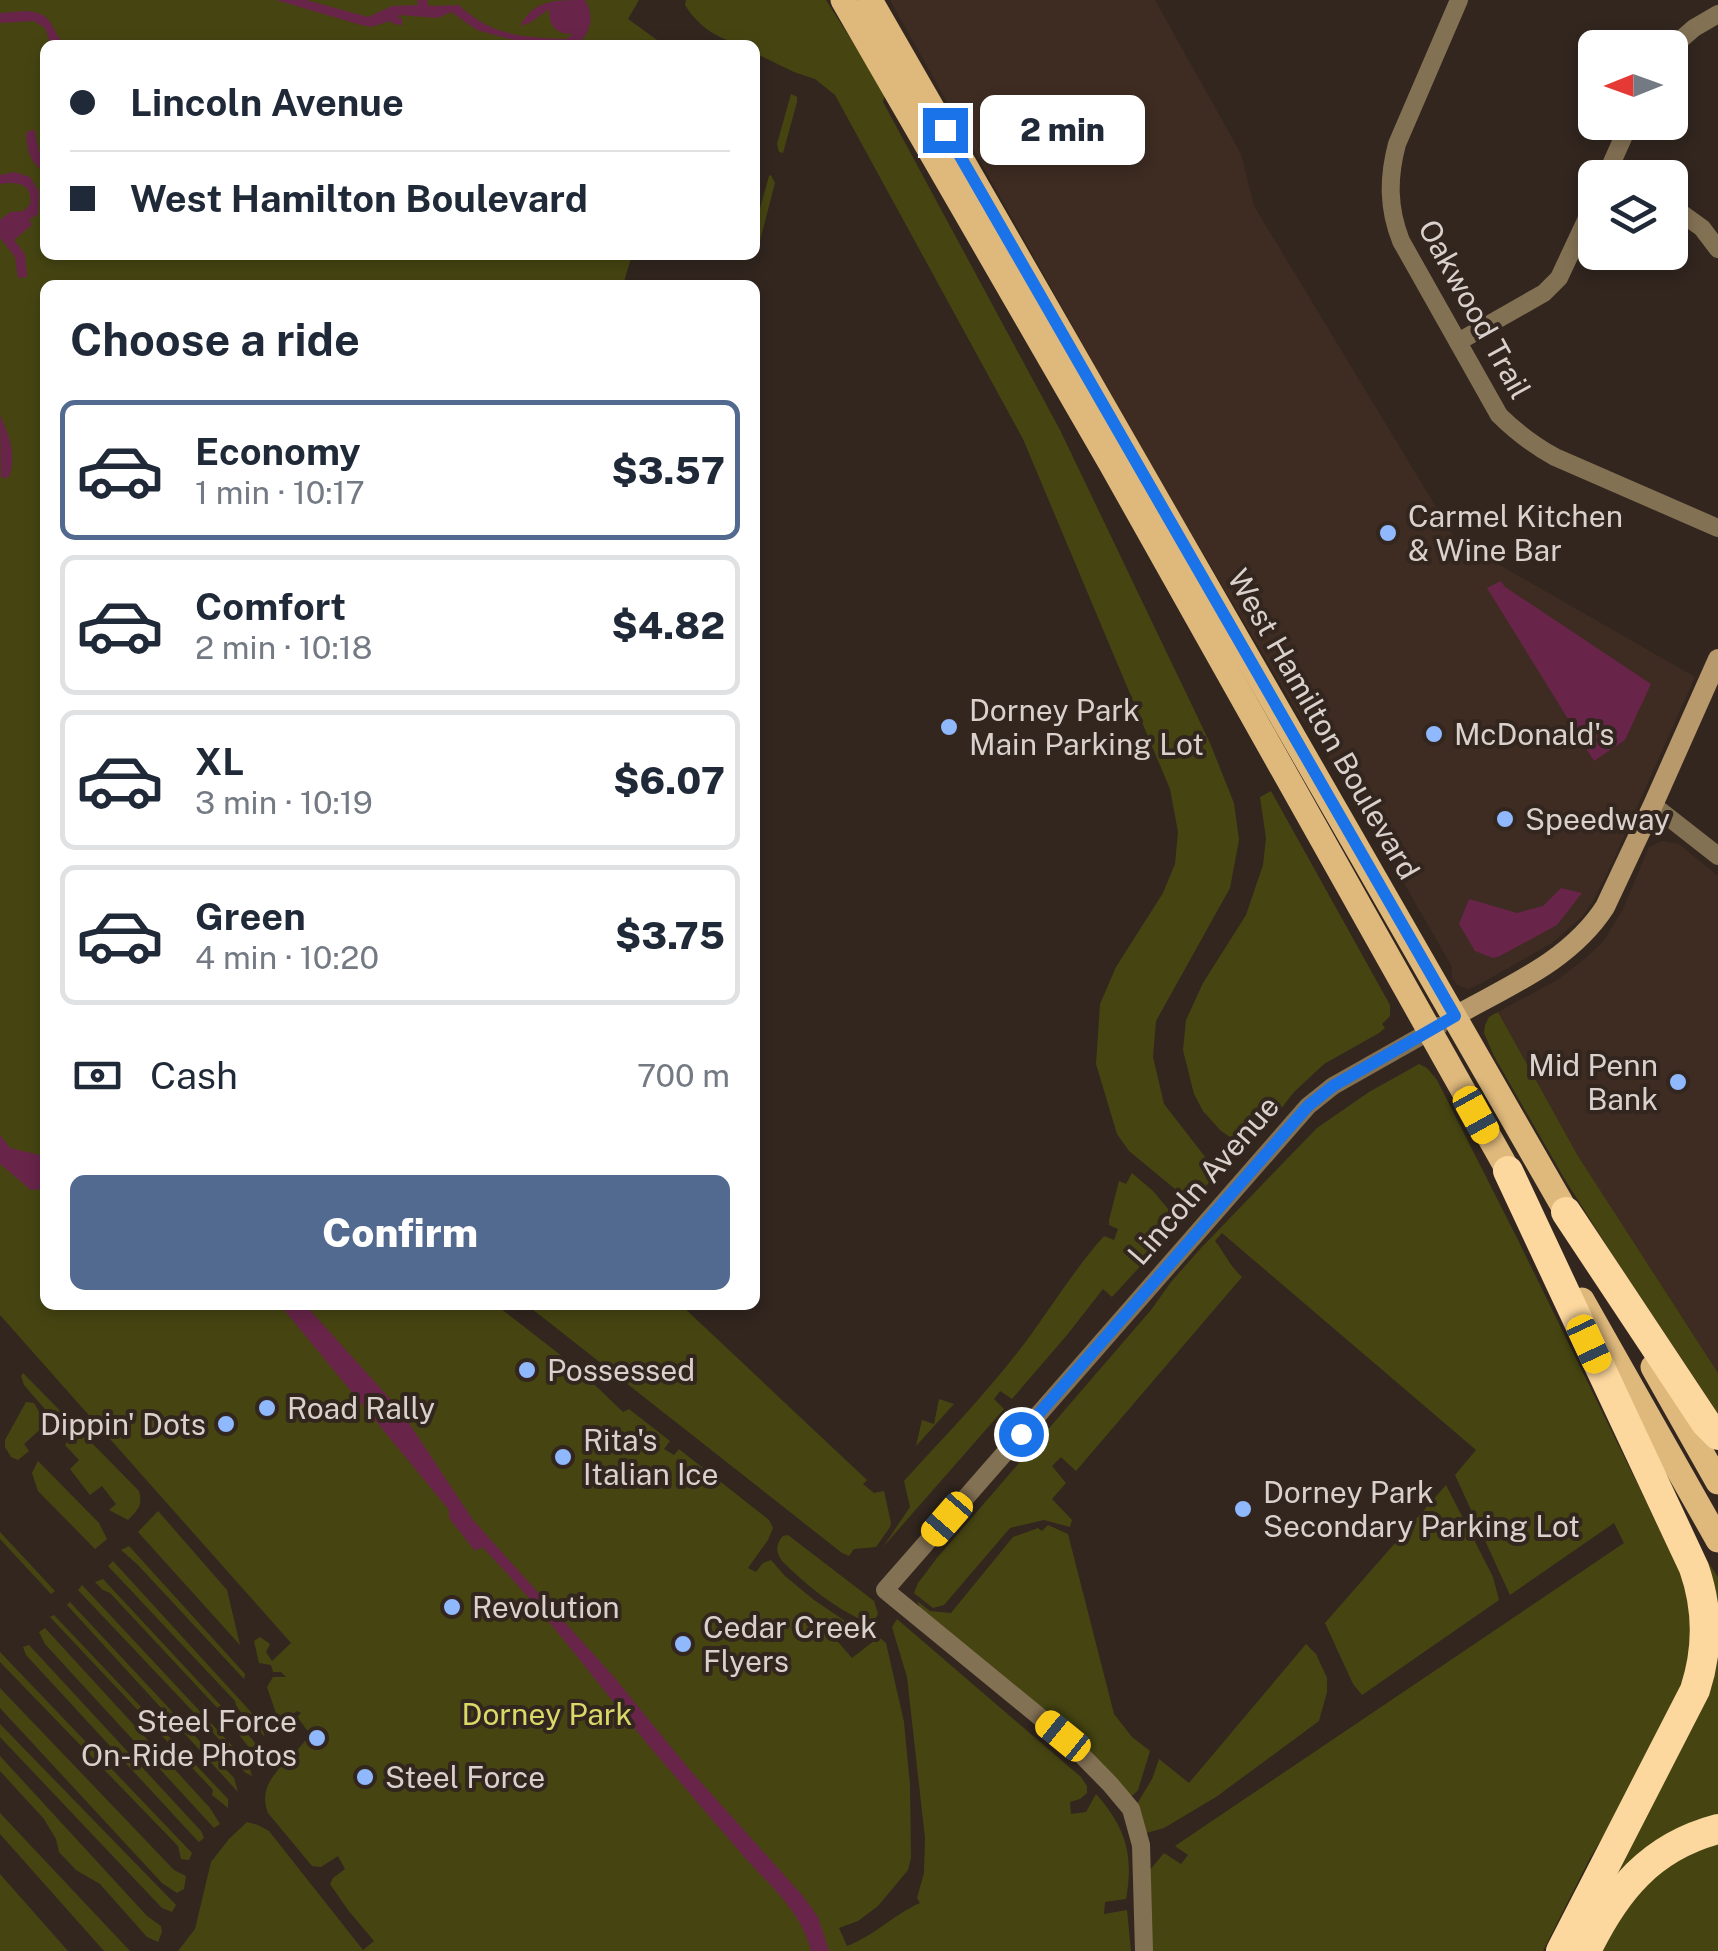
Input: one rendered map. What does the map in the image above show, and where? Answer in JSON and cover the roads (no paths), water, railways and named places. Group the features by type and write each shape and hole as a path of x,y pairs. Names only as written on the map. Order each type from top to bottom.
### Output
{"highway":[{"path":"1508,1171 1694,1568 1704,1599 1704,1660 1695,1690 1560,1951"},
{"path":"1566,1212 1706,1423 1718,1435"},
{"path":"1586,1951 1614,1900 1634,1876 1680,1843 1718,1829"}],"main road":[{"name":"West Hamilton Boulevard","path":"843,0 1111,464 1718,1540"},
{"name":"West Hamilton Boulevard","path":"870,0 1455,1016 1718,1482"}],"street":[{"name":"Oakwood Trail","path":"1460,0 1392,166 1392,211 1401,241 1500,414 1516,432 1534,446 1718,528"},
{"path":"1688,33 1718,14"},
{"path":"1688,218 1702,228 1718,249"},
{"path":"1458,342 1544,293 1559,278 1578,237"},
{"name":"Lincoln Avenue","path":"1144,1951 1141,1845 1130,1809 1063,1736 886,1590 1308,1106 1357,1071 1560,957 1586,934 1605,906 1718,659"},
{"path":"1653,806 1718,856"}],"place":[{"name":"Carmel Kitchen & Wine Bar","path":"1388,533"},
{"name":"Dorney Park Main Parking Lot","path":"949,727"},
{"name":"McDonald's","path":"1434,734"},
{"name":"Speedway","path":"1505,819"},
{"name":"Mid Penn Bank","path":"1678,1082"},
{"name":"Possessed","path":"527,1370"},
{"name":"Road Rally","path":"267,1408"},
{"name":"Dippin' Dots","path":"226,1424"},
{"name":"Rita's Italian Ice","path":"563,1457"},
{"name":"Dorney Park Secondary Parking Lot","path":"1243,1509"},
{"name":"Revolution","path":"452,1607"},
{"name":"Cedar Creek Flyers","path":"683,1644"},
{"name":"Steel Force On-Ride Photos","path":"317,1738"},
{"name":"Steel Force","path":"365,1777"}],"park label":[{"name":"Dorney Park","path":"547,1714"}]}
